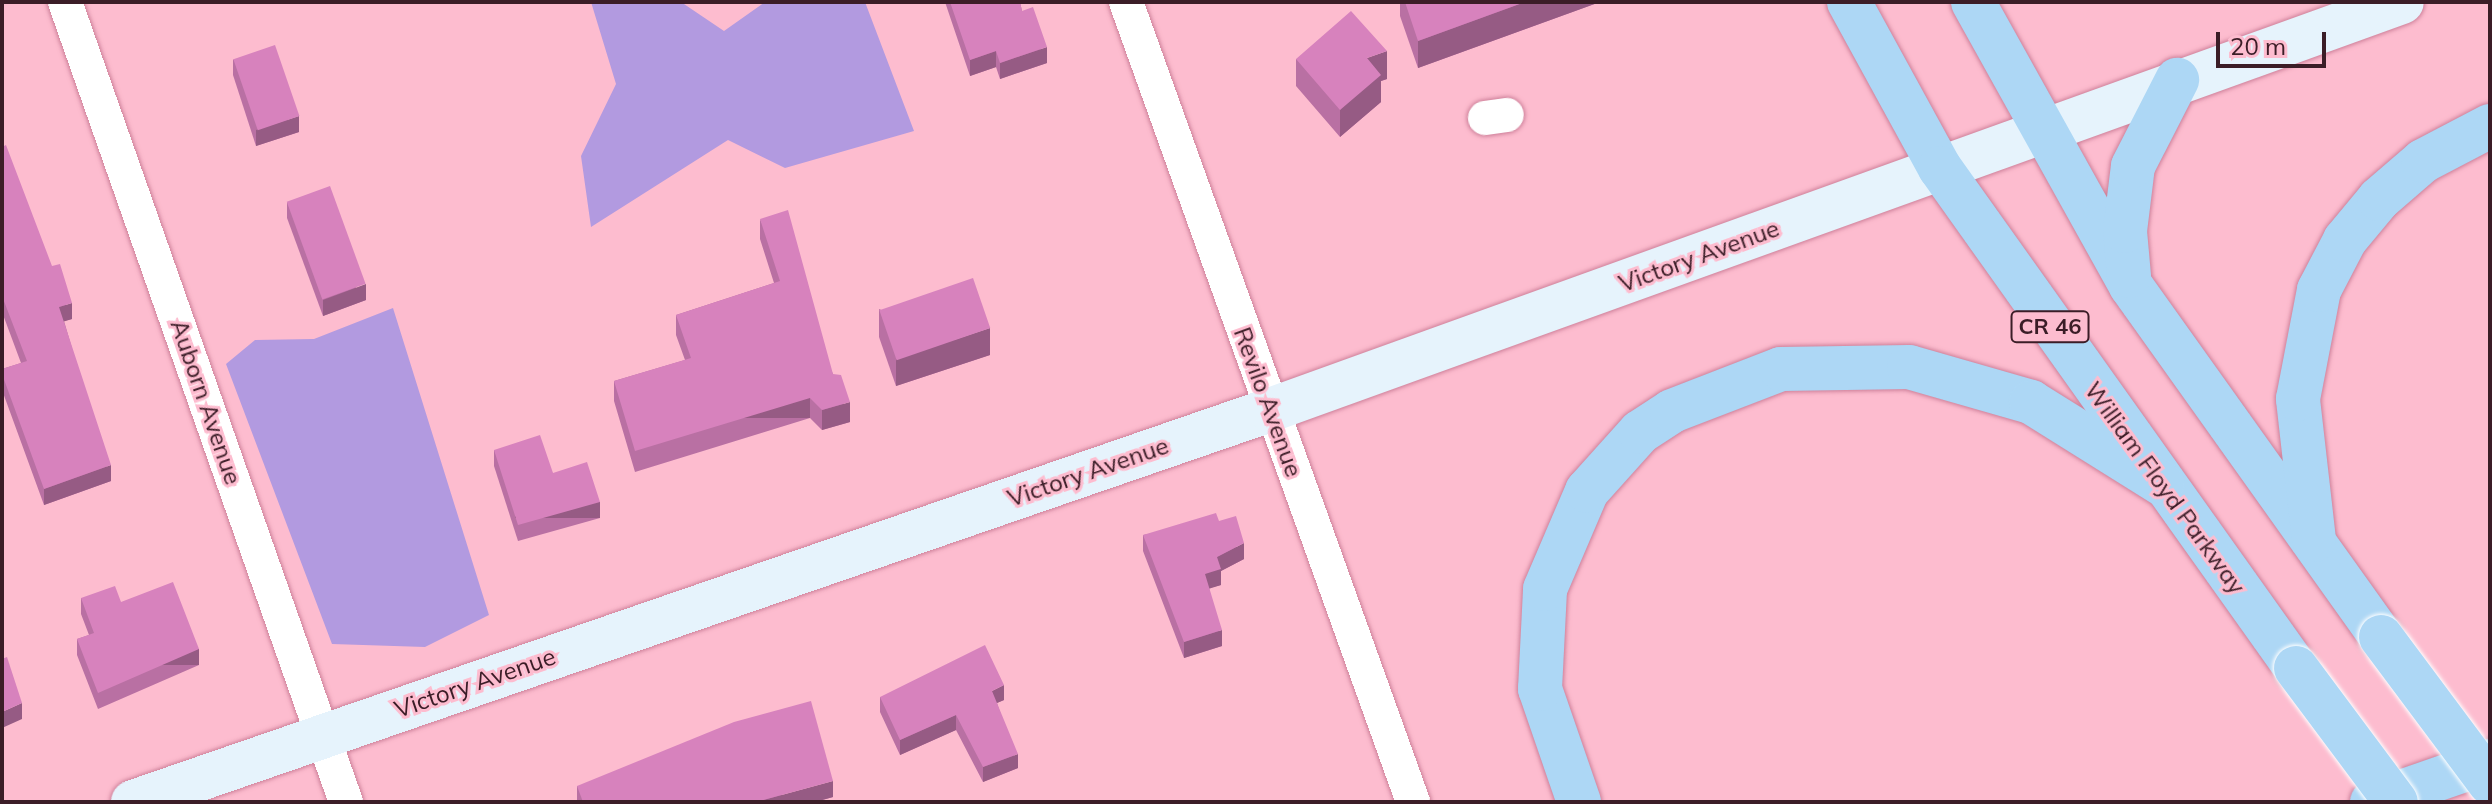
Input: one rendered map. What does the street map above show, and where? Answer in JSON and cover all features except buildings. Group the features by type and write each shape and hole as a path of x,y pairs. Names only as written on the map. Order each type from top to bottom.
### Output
{"highway":[{"name":"William Floyd Parkway","path":"1849,2 1940,168 2162,484 2396,802"},
{"path":"1973,2 2038,129 2131,286 2381,637 2490,783"},
{"path":"2131,286 2129,182 2177,80"},
{"path":"2314,542 2298,399 2319,290 2361,216 2399,179 2490,126"},
{"path":"1579,802 1540,689 1545,589 1587,491 1640,432 1672,411 1781,369 1909,367 2031,402 2162,484"},
{"path":"2372,802 2490,761"}],"street":[{"name":"Auborn Avenue","path":"65,2 346,802"},
{"name":"Revilo Avenue","path":"1126,2 1413,802"},
{"name":"Victory Avenue","path":"133,802 1270,410 1940,168 2038,129 2402,2"}],"shaded area":[{"path":"591,2 681,2 724,31 765,2 865,2 914,131 785,168 728,140 591,227 581,156 616,84"},
{"path":"393,308 489,615 425,647 332,644 226,364 255,340 314,339"}]}
